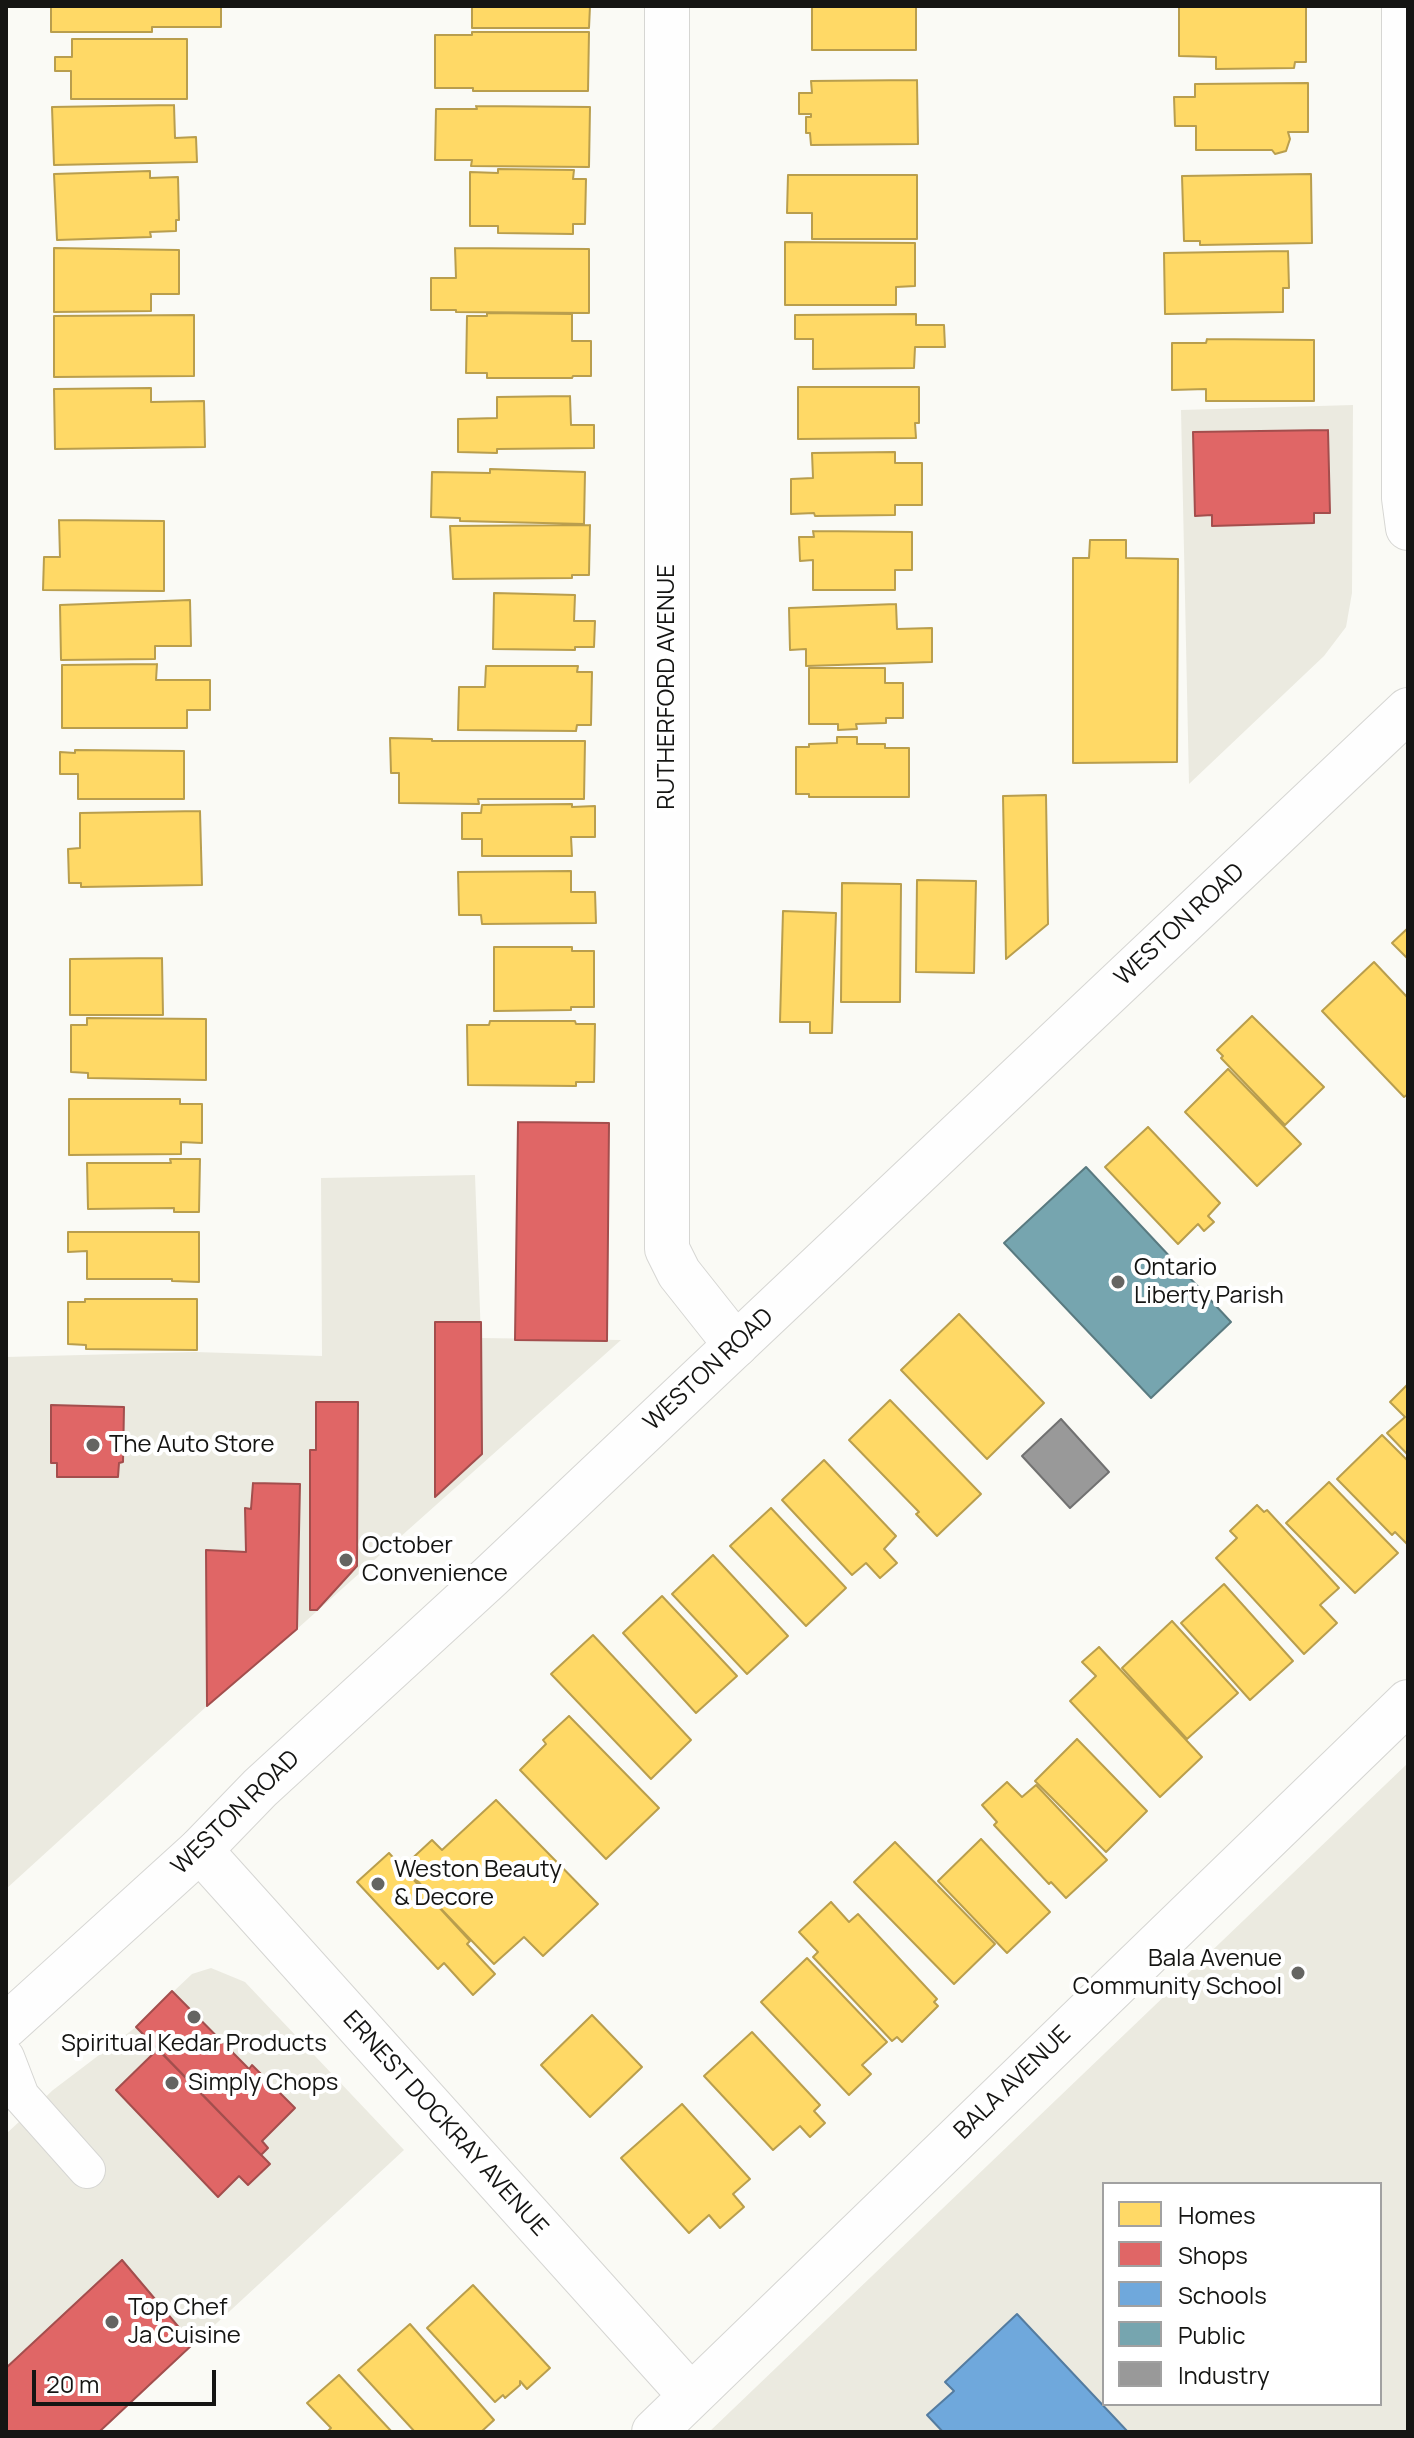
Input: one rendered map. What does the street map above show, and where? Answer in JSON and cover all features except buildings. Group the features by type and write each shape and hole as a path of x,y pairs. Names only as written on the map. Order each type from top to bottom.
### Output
{"street":[{"name":"RUTHERFORD AVENUE","path":"667,6 667,1249 679,1273 736,1345"},
{"path":"1404,6 1404,498 1408,528"},
{"name":"WESTON ROAD","path":"6,2026 200,1850 260,1788 501,1567 1408,710"},
{"name":"BALA AVENUE","path":"654,2432 1408,1702"},
{"name":"ERNEST DOCKRAY AVENUE","path":"200,1850 691,2396"}],"lane":[{"path":"6,2057 21,2096 87,2170"}],"shaded area":[{"path":"1353,405 1352,593 1346,627 1324,656 1189,784 1181,410"},
{"path":"475,1175 481,1338 621,1340 207,1706 6,1889 6,1357 195,1352 322,1356 321,1178"},
{"name":"Bala Avenue Community School","path":"1408,1763 1408,2432 709,2432"},
{"path":"211,1968 245,1982 404,2150 99,2432 6,2432 6,2134 53,2090 136,2027 192,1974"}],"place":[{"name":"Ontario Liberty Parish","path":"1118,1282"},
{"name":"The Auto Store","path":"93,1445"},
{"name":"October Convenience","path":"346,1560"},
{"name":"Weston Beauty & Decore","path":"378,1884"},
{"name":"Bala Avenue Community School","path":"1298,1973"},
{"name":"Spiritual Kedar Products","path":"194,2017"},
{"name":"Simply Chops","path":"172,2083"},
{"name":"Top Chef Ja Cuisine","path":"112,2322"}]}
